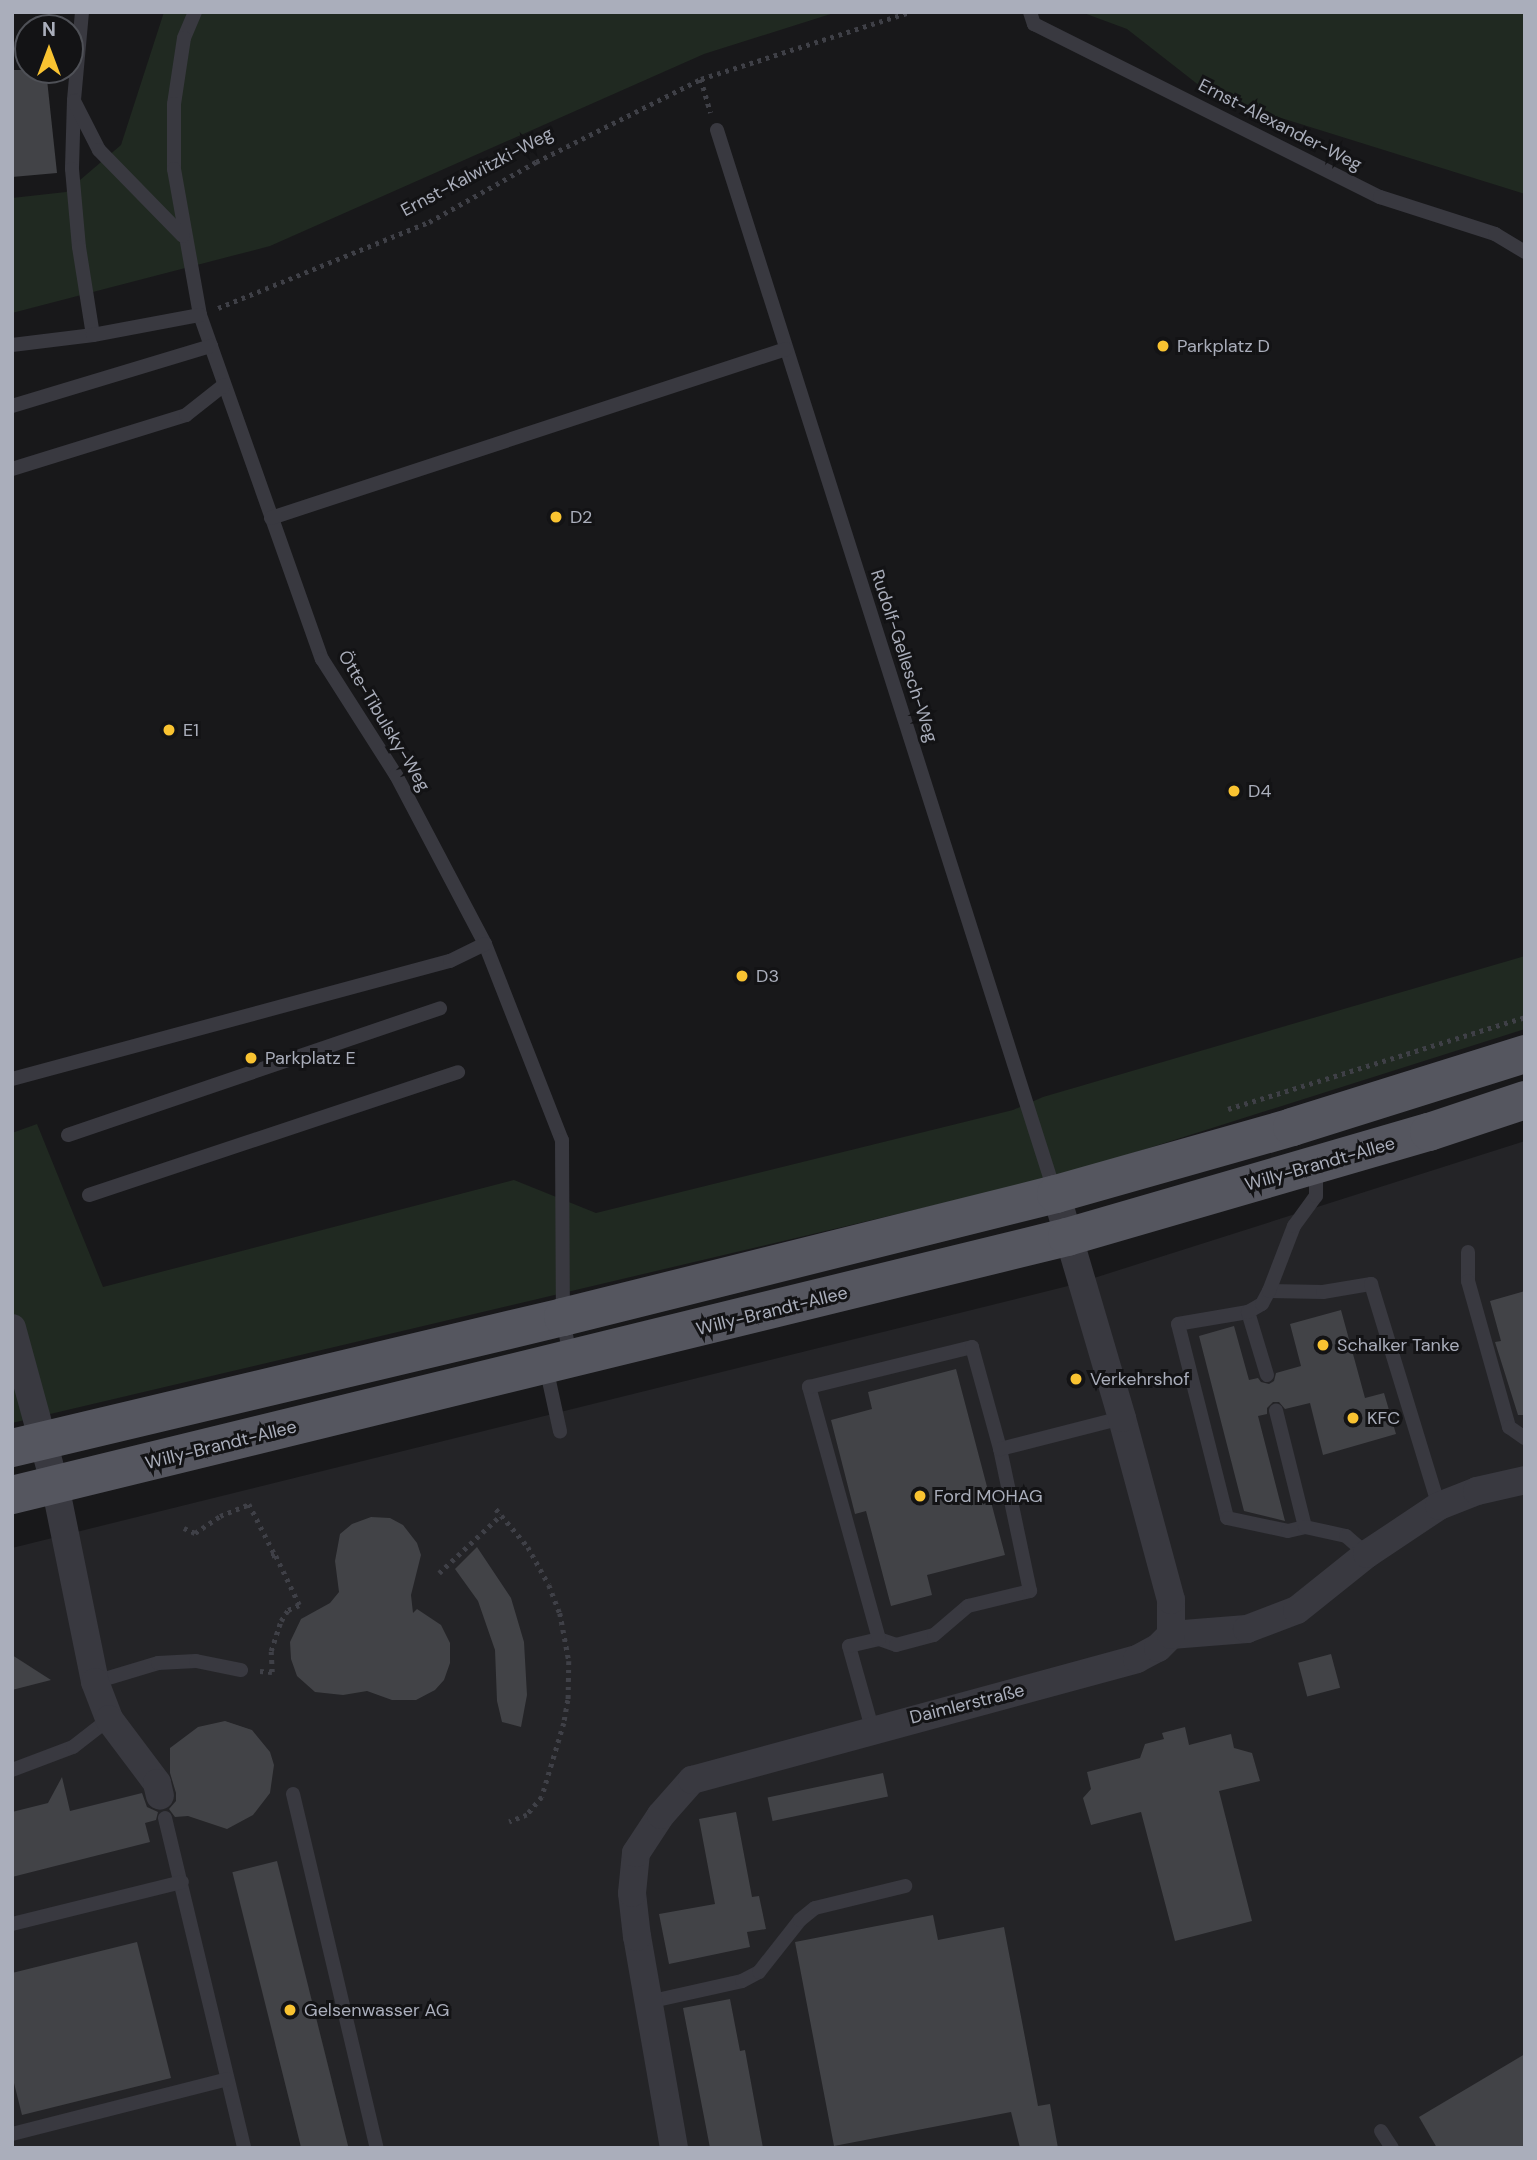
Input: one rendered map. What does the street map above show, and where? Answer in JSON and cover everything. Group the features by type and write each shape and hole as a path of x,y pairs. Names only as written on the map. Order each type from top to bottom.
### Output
{"main road":[{"path":"27,1445 563,1317 1056,1194 1292,1127 1525,1054"},
{"name":"Willy-Brandt-Allee","path":"12,1495 1067,1237 1316,1165 1525,1100"}],"street":[{"path":"1056,1194 1122,1418 1171,1600 1171,1635 1247,1629 1297,1610 1367,1554 1439,1506 1477,1491 1525,1480"},
{"path":"12,1328 27,1445 55,1485 95,1682 109,1719 156,1783 162,1806"},
{"name":"Daimlerstraße","path":"674,2148 632,1893 636,1853 662,1815 692,1780 872,1728 1137,1659 1158,1648 1171,1635"}],"lane":[{"path":"82,12 74,100 74,195 93,335"},
{"name":"Ötte-Tibulsky-Weg","path":"195,12 184,38 174,104 174,169 183,236 200,315 322,659 396,775 485,944 562,1140 563,1317 558,1363 559,1431"},
{"name":"Ernst-Alexander-Weg","path":"1030,12 1034,24 1380,197 1495,234 1525,252"},
{"path":"74,100 99,150 183,236"},
{"name":"Rudolf-Gellesch-Weg","path":"717,130 1056,1194"},
{"path":"12,345 93,335 200,315"},
{"path":"12,406 211,346"},
{"path":"271,518 786,349"},
{"path":"12,469 186,415 224,386"},
{"path":"12,1079 450,961 485,944"},
{"path":"68,1135 440,1008"},
{"path":"89,1195 458,1072"},
{"path":"1316,1165 1316,1196 1294,1226 1262,1304 1248,1312 1178,1324 1227,1518 1288,1531 1305,1527 1346,1536 1367,1554"},
{"path":"1468,1252 1468,1281 1508,1427 1525,1438"},
{"path":"1269,1292 1323,1292 1371,1284 1439,1506"},
{"path":"1248,1312 1267,1375"},
{"path":"872,1728 849,1646 879,1639 896,1645 934,1635 968,1606 1030,1591 1000,1449 972,1347 810,1387 879,1639"},
{"path":"1276,1412 1305,1527"},
{"path":"1000,1449 1122,1418"},
{"path":"95,1682 158,1662 196,1661 242,1670"},
{"path":"12,1770 73,1747 109,1719"},
{"path":"293,1794 377,2148"},
{"path":"162,1806 244,2148"},
{"path":"12,1924 181,1882"},
{"path":"648,2002 742,1981 760,1972 800,1920 815,1908 905,1886"},
{"path":"12,2134 227,2079"},
{"path":"1381,2131 1392,2148"}],"path":[{"name":"Ernst-Kalwitzki-Weg","path":"200,315 429,222 536,162 701,79 910,12"},
{"path":"701,79 717,130"},
{"path":"1219,1112 1525,1017"},
{"path":"184,1528 195,1533 220,1516 249,1504 299,1605 288,1611 281,1621 271,1651 272,1672 242,1670"},
{"path":"496,1509 528,1547 549,1585 560,1614 569,1661 564,1723 542,1797 527,1815 509,1822"},
{"path":"439,1573 502,1515"},
{"path":"268,1558 275,1555"}],"shaded area":[{"path":"164,12 837,12 704,54 270,246 12,313 12,198 66,192 121,145"},
{"path":"1081,12 1525,12 1525,194 1214,97 1127,29"},
{"path":"1525,956 1525,1029 1067,1174 12,1423 12,1133 37,1124 103,1287 514,1180 596,1213 1013,1110 1043,1097"},
{"path":"1525,1141 1525,2148 12,2148 12,1548 1072,1285"}],"building":[{"path":"14,70 14,84 47,84 57,173 12,177"},
{"path":"1525,1291 1525,1415 1518,1415 1495,1342 1501,1341 1490,1301"},
{"path":"1341,1310 1365,1398 1384,1393 1396,1434 1323,1455 1310,1403 1285,1409 1279,1402 1273,1402 1267,1408 1267,1414 1258,1416 1285,1521 1244,1511 1199,1336 1234,1326 1249,1380 1258,1378 1269,1384 1274,1381 1276,1373 1301,1366 1290,1324"},
{"name":"Ford MOHAG","path":"956,1369 1005,1555 927,1575 932,1595 891,1606 866,1511 855,1514 831,1420 872,1409 868,1392"},
{"path":"371,1517 390,1518 403,1525 417,1543 421,1555 411,1595 413,1613 417,1609 441,1625 450,1643 450,1663 444,1680 435,1690 416,1700 392,1700 367,1691 343,1695 315,1692 297,1676 291,1659 290,1642 301,1619 330,1603 339,1592 335,1561 340,1534 352,1524"},
{"path":"477,1547 511,1598 524,1642 527,1695 521,1727 502,1722 497,1701 495,1650 478,1601 455,1569"},
{"path":"1331,1654 1340,1688 1307,1697 1298,1663"},
{"path":"12,1655 51,1680 12,1690"},
{"path":"225,1721 252,1730 270,1752 274,1765 270,1793 253,1815 227,1829 188,1816 175,1817 169,1809 176,1801 170,1773 170,1748 198,1727"},
{"path":"1185,1727 1189,1745 1231,1734 1234,1748 1252,1753 1260,1781 1219,1791 1252,1921 1175,1941 1141,1812 1091,1825 1083,1798 1091,1789 1087,1772 1140,1758 1145,1744 1164,1739 1162,1733"},
{"path":"883,1773 888,1796 773,1821 768,1798"},
{"path":"62,1777 70,1811 142,1793 147,1807 158,1812 156,1820 145,1823 150,1842 12,1877 12,1812 48,1803"},
{"path":"736,1812 752,1897 759,1896 766,1929 747,1932 750,1947 669,1964 659,1914 715,1904 699,1819"},
{"name":"Gelsenwasser AG","path":"277,1861 349,2148 301,2148 232,1872"},
{"path":"933,1915 938,1940 1004,1927 1038,2106 1050,2104 1058,2148 1020,2148 1011,2112 834,2146 795,1942"},
{"path":"137,1942 171,2078 22,2115 12,2075 12,1973"},
{"path":"730,1999 740,2051 745,2050 763,2148 710,2148 683,2008"},
{"path":"1525,2054 1525,2148 1437,2148 1419,2117"}],"place":[{"name":"Parkplatz D","path":"1163,346"},
{"name":"D2","path":"556,517"},
{"name":"E1","path":"169,730"},
{"name":"D4","path":"1234,791"},
{"name":"D3","path":"742,976"},
{"name":"Parkplatz E","path":"251,1058"},
{"name":"Schalker Tanke","path":"1323,1345"},
{"name":"Verkehrshof","path":"1076,1379"},
{"name":"KFC","path":"1353,1418"},
{"name":"Ford MOHAG","path":"920,1496"},
{"name":"Gelsenwasser AG","path":"290,2010"}]}
